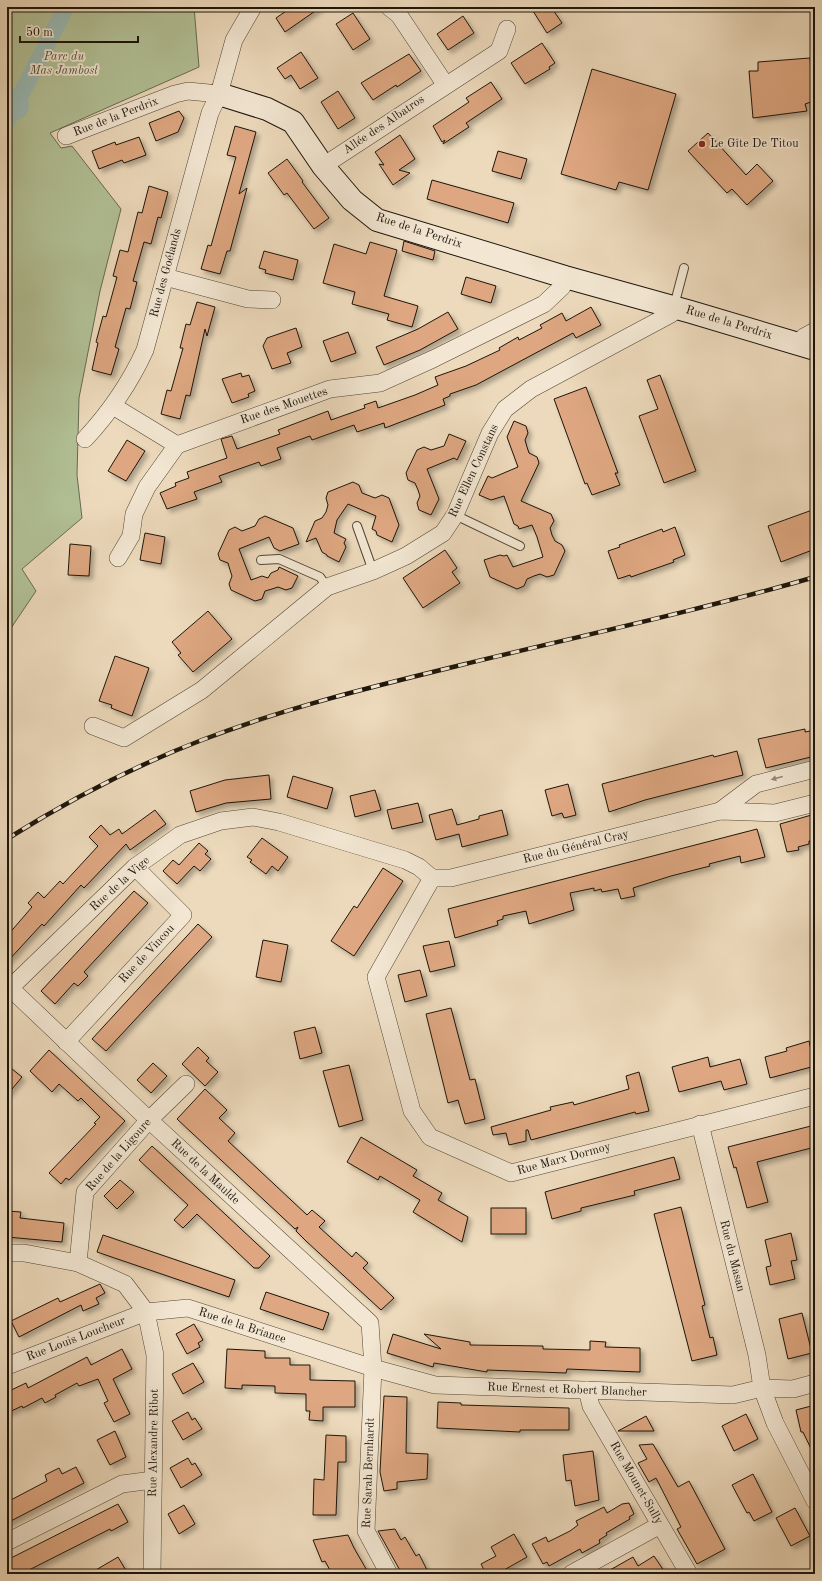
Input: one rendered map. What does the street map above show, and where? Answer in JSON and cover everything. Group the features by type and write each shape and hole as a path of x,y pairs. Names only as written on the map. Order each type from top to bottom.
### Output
{"street":[{"name":"Rue des Goélands","path":"86,439 113,406 134,373 145,350 210,113 219,94 234,40 253,7"},
{"path":"389,7 399,15 445,84"},
{"name":"Allée des Albatros","path":"323,166 445,84 499,51 507,30"},
{"name":"Rue de la Perdrix","path":"66,136 175,94 188,91 219,94 267,109 293,122 323,166 352,200 376,220 565,277 674,307 810,341"},
{"path":"165,277 248,299 272,300"},
{"name":"Rue des Mouettes","path":"177,444 330,389 380,383 433,360 544,304 562,287 565,277"},
{"name":"Rue Ellen Constans","path":"93,726 124,738 202,690 327,587 373,571 406,556 443,533 455,515 490,433 505,409 531,389 671,314 674,307"},
{"path":"113,406 177,444 147,487 134,514 131,536 118,558"},
{"name":"Rue du Général Cray","path":"720,811 756,784 815,769"},
{"name":"Rue du Général Cray","path":"432,878 451,878 720,811 775,813 815,804"},
{"name":"Rue de la Vige","path":"9,991 135,868 180,835 222,821 253,817 278,822 405,860 419,867 432,878"},
{"name":"Rue de Vincou","path":"66,1042 183,915 135,868"},
{"name":"Rue Marx Dormoy","path":"432,878 376,977 412,1111 430,1137 511,1173 815,1096"},
{"name":"Rue de la Maulde","path":"9,991 370,1324 372,1368"},
{"name":"Rue de la Ligoure","path":"78,1263 86,1192 149,1120 186,1084"},
{"name":"Rue du Masan","path":"700,1124 755,1347 762,1388 775,1424 815,1501"},
{"path":"7,1253 24,1253 78,1263 126,1284 146,1312"},
{"name":"Rue de la Briance","path":"146,1312 188,1308 372,1368"},
{"name":"Rue Louis Loucheur","path":"7,1366 146,1312"},
{"name":"Rue Alexandre Ribot","path":"146,1312 155,1355 152,1574"},
{"name":"Rue Ernest et Robert Blancher","path":"372,1368 435,1385 733,1395 762,1388 793,1389 815,1383"},
{"name":"Rue Sarah Bernhardt","path":"372,1368 366,1531 389,1574"},
{"name":"Rue Mounet-Sully","path":"587,1390 592,1406 689,1574"},
{"path":"7,1542 122,1484 153,1480"},
{"path":"571,1574 660,1525"}],"lane":[{"path":"674,307 684,268"},
{"path":"455,515 520,546"},
{"path":"356,526 373,571"},
{"path":"261,560 279,559 320,577 327,587"}],"green space":[{"name":"Parc du Mas Jambost","path":"7,7 194,7 199,67 50,133 61,148 72,146 121,209 100,291 79,398 77,475 82,518 22,569 36,591 7,634"}],"building":[{"path":"292,7 321,7 285,32 276,18"},
{"path":"539,7 551,7 562,23 547,33 533,11"},
{"path":"353,13 370,39 353,50 336,24"},
{"path":"463,16 474,33 448,50 437,34"},
{"path":"542,43 555,63 549,67 550,69 525,84 511,63"},
{"path":"301,52 318,78 300,89 291,75 285,79 277,68"},
{"path":"409,54 421,71 397,87 396,85 373,100 361,83"},
{"path":"810,58 814,101 805,104 807,111 753,118 749,71 758,71 758,62"},
{"path":"592,69 676,94 648,190 619,182 616,190 561,174"},
{"path":"491,82 502,99 466,123 469,127 443,144 445,140 442,142 433,126 469,102 466,98"},
{"path":"338,91 355,118 338,129 321,102"},
{"path":"179,111 184,118 178,132 156,141 149,123"},
{"path":"235,126 256,132 239,194 247,188 230,251 227,251 220,274 201,269 208,245 211,246 236,157 227,155"},
{"path":"708,133 746,175 757,164 773,181 747,205 732,189 727,193 688,151"},
{"path":"400,135 415,159 399,170 410,173 393,185 379,164 384,165 375,152"},
{"path":"139,137 146,155 124,163 122,160 99,169 92,151 115,142 116,145"},
{"path":"498,151 527,159 521,179 492,171"},
{"path":"287,159 329,218 314,229 287,193 284,195 268,173"},
{"path":"432,180 514,203 508,223 427,199"},
{"path":"149,186 168,192 161,218 158,217 151,244 144,242 133,281 137,282 130,309 126,308 115,347 119,349 111,375 92,370 98,343 96,342 103,316 106,317 117,277 113,276 120,250 128,252 138,212 142,213"},
{"path":"404,241 435,251 433,260 402,251"},
{"path":"370,242 397,250 384,296 418,306 412,327 387,320 389,314 352,304 355,292 323,283 334,244 366,254"},
{"path":"264,251 298,260 293,280 265,273 266,270 259,268"},
{"path":"466,277 496,286 491,303 461,294"},
{"path":"197,302 215,307 207,336 205,329 190,396 186,395 180,419 161,414 167,390 171,391 183,348 180,348 186,324 190,325"},
{"path":"591,307 601,325 576,338 573,333 476,385 450,394 450,396 443,399 445,405 385,428 384,423 357,432 354,425 312,440 310,436 277,448 281,459 261,466 259,462 219,476 222,482 194,492 197,499 167,509 160,493 176,486 175,483 189,478 187,472 227,458 221,439 232,436 237,449 280,434 278,430 328,411 331,420 365,408 364,405 376,401 378,408 415,395 438,385 435,377 466,366 500,350 499,348 518,337 519,340 542,328 540,325 562,313 566,321"},
{"path":"448,312 458,329 420,350 384,365 376,347 418,329"},
{"path":"296,328 302,347 287,353 291,363 272,369 263,346 267,338"},
{"path":"348,332 356,353 331,362 323,341"},
{"path":"241,373 242,377 249,375 255,391 248,394 249,397 232,403 222,379"},
{"path":"660,375 696,471 664,483 639,416 658,409 647,380"},
{"path":"586,387 618,473 615,473 620,485 592,495 587,483 585,484 554,399"},
{"path":"514,421 526,426 528,433 525,440 529,453 537,457 539,463 521,501 551,514 554,521 550,528 552,535 555,541 562,545 565,551 554,575 547,577 540,574 534,576 527,579 524,586 517,589 490,577 484,560 500,555 507,555 513,567 543,557 537,537 532,525 519,529 518,526 514,524 504,496 491,500 479,495 488,476 492,478 518,467 507,437"},
{"path":"449,434 466,441 457,460 454,458 427,469 439,499 431,515 419,510 417,503 420,496 418,490 415,483 408,480 406,473 417,450 424,447 431,450 444,446"},
{"path":"127,440 145,451 126,481 108,471"},
{"path":"353,482 359,485 362,493 375,498 382,495 389,498 399,525 392,542 377,535 376,531 372,529 376,516 348,504 337,520 334,533 346,539 344,543 346,547 339,562 322,552 316,538 306,542 315,521 322,518 326,512 328,505 326,498 328,492"},
{"path":"815,509 815,549 781,562 768,526"},
{"path":"265,516 293,528 299,544 280,551 274,548 269,537 239,549 251,580 262,576 268,578 271,573 278,570 279,567 298,576 292,588 286,590 278,587 265,591 262,599 255,601 231,590 229,584 232,576 228,563 220,560 218,554 229,530 235,527 242,531 255,526 259,519"},
{"path":"675,527 685,555 673,560 674,562 631,577 630,575 618,579 608,551 620,547 619,545 662,529 663,532"},
{"path":"145,533 165,537 161,564 140,560"},
{"path":"70,544 91,546 89,576 68,575"},
{"path":"445,550 457,568 452,572 460,583 423,608 403,578"},
{"path":"208,611 232,639 193,672 178,655 181,653 172,642"},
{"path":"115,656 149,668 132,716 111,708 112,705 99,701"},
{"path":"805,729 805,732 815,730 815,756 766,768 758,739"},
{"path":"737,751 743,775 645,800 609,812 602,784 713,755 714,757"},
{"path":"269,775 271,799 226,803 196,812 190,791 225,780"},
{"path":"293,776 333,788 327,809 287,797"},
{"path":"568,784 576,815 564,818 562,813 552,816 545,790"},
{"path":"375,790 381,810 355,817 350,796"},
{"path":"418,803 423,822 392,829 387,810"},
{"path":"452,809 457,825 479,819 479,816 502,810 508,835 462,847 459,834 436,840 429,815"},
{"path":"155,810 166,824 130,850 126,844 84,888 81,885 44,926 42,924 7,962 7,936 32,907 28,903 38,892 44,898 60,881 63,884 98,846 89,837 101,825 110,835 119,829 122,834"},
{"path":"815,814 815,840 809,841 809,844 798,847 799,850 787,852 780,824"},
{"path":"757,829 765,857 741,863 740,856 709,864 710,866 633,888 635,896 621,899 618,889 602,892 601,889 594,891 594,888 570,893 574,910 529,924 526,911 503,916 503,919 497,921 498,925 455,938 448,909"},
{"path":"262,838 288,857 278,871 272,866 266,874 250,862 252,860 247,857"},
{"path":"199,843 208,851 205,854 211,859 200,871 194,866 177,884 163,871 173,860 179,865"},
{"path":"383,868 403,881 354,956 331,941 354,906 357,908"},
{"path":"134,891 148,903 84,972 88,976 78,986 74,983 55,1004 41,991"},
{"path":"198,924 212,937 106,1051 92,1039"},
{"path":"263,940 288,945 281,982 256,977"},
{"path":"449,941 455,966 430,972 423,946"},
{"path":"420,970 427,996 405,1002 398,975"},
{"path":"451,1008 470,1080 475,1079 485,1119 465,1124 458,1100 448,1103 426,1014"},
{"path":"315,1027 322,1053 300,1059 294,1032"},
{"path":"809,1041 815,1066 770,1078 765,1057 787,1051 786,1048"},
{"path":"198,1047 209,1058 206,1061 218,1072 205,1086 182,1064"},
{"path":"49,1050 125,1121 69,1180 66,1178 61,1184 49,1173 96,1124 94,1123 100,1117 81,1098 78,1101 59,1084 52,1092 30,1071"},
{"path":"708,1057 710,1067 740,1059 747,1084 724,1090 721,1081 679,1092 672,1067"},
{"path":"153,1063 167,1076 151,1093 137,1080"},
{"path":"7,1065 22,1077 7,1095"},
{"path":"349,1065 363,1120 339,1127 323,1071"},
{"path":"639,1072 649,1111 636,1114 635,1112 531,1140 528,1130 526,1130 526,1141 509,1145 506,1133 493,1135 491,1127 551,1110 550,1107 573,1102 574,1105 629,1089 626,1076"},
{"path":"205,1089 227,1110 219,1118 235,1133 228,1141 307,1215 312,1210 325,1221 319,1227 352,1257 356,1252 368,1263 363,1268 394,1298 381,1310 296,1231 298,1227 295,1229 177,1119"},
{"path":"815,1125 815,1147 757,1162 768,1202 747,1208 736,1167 734,1168 728,1147"},
{"path":"361,1137 417,1170 413,1176 442,1193 438,1200 468,1217 462,1242 413,1212 420,1200 380,1176 378,1180 347,1162"},
{"path":"152,1146 270,1256 259,1268 254,1268 197,1214 183,1228 174,1220 188,1205 139,1160"},
{"path":"674,1157 680,1179 634,1191 635,1195 581,1208 581,1211 552,1219 545,1192"},
{"path":"120,1180 134,1192 117,1209 104,1196"},
{"path":"681,1207 705,1305 702,1306 710,1338 713,1337 717,1355 692,1361 654,1214"},
{"path":"491,1208 526,1208 526,1234 491,1234"},
{"path":"7,1211 21,1212 20,1218 64,1223 62,1242 7,1237"},
{"path":"791,1233 797,1260 791,1261 795,1279 770,1285 766,1267 771,1266 765,1240"},
{"path":"103,1235 235,1280 229,1297 97,1252"},
{"path":"100,1284 105,1293 96,1298 99,1304 83,1311 81,1305 19,1337 11,1321 58,1298 60,1302"},
{"path":"266,1292 329,1313 323,1330 260,1309"},
{"path":"802,1313 812,1353 788,1359 779,1319"},
{"path":"194,1324 203,1340 198,1343 200,1347 187,1354 176,1334"},
{"path":"393,1334 441,1349 424,1334 470,1342 470,1345 543,1346 543,1349 590,1350 590,1341 606,1342 605,1347 640,1348 640,1372 567,1369 566,1373 487,1370 487,1372 434,1363 433,1367 387,1353"},
{"path":"122,1349 132,1369 113,1379 130,1414 114,1422 104,1403 108,1401 98,1379 79,1386 77,1383 55,1395 56,1397 45,1403 42,1398 23,1408 22,1406 7,1413 7,1392 26,1383 28,1388 87,1357 91,1365"},
{"path":"227,1349 265,1351 265,1358 290,1358 290,1365 310,1365 310,1380 355,1381 355,1407 323,1407 323,1421 309,1420 310,1411 306,1411 306,1394 275,1393 275,1386 242,1385 242,1389 225,1388"},
{"path":"193,1363 204,1382 183,1394 172,1374"},
{"path":"384,1396 407,1397 406,1453 428,1454 427,1479 397,1482 397,1489 384,1491 380,1472"},
{"path":"438,1402 461,1403 461,1405 569,1408 569,1430 520,1430 520,1432 437,1428"},
{"path":"815,1405 815,1457 803,1432 801,1432 796,1410"},
{"path":"188,1412 192,1420 195,1418 202,1429 183,1440 172,1421"},
{"path":"746,1414 758,1439 734,1451 722,1426"},
{"path":"646,1416 654,1431 618,1431"},
{"path":"115,1431 126,1457 110,1465 97,1440"},
{"path":"326,1435 346,1436 346,1462 338,1462 336,1515 313,1515 314,1479 324,1480"},
{"path":"653,1444 678,1487 689,1481 725,1549 697,1564 677,1529 681,1527 656,1478 649,1482 638,1463 647,1459 639,1445"},
{"path":"593,1451 599,1500 575,1506 571,1480 566,1481 563,1455"},
{"path":"188,1458 192,1465 195,1463 202,1475 181,1488 170,1468"},
{"path":"76,1467 84,1483 7,1523 7,1502 47,1481 45,1475 59,1468 62,1474"},
{"path":"753,1474 772,1512 754,1521 749,1512 747,1513 732,1485"},
{"path":"629,1503 634,1514 629,1517 630,1519 606,1533 607,1535 599,1540 600,1543 582,1553 580,1549 549,1566 547,1562 543,1564 532,1544 546,1537 548,1542 570,1531 578,1525 576,1521 604,1507 607,1513 622,1504"},
{"path":"118,1504 128,1522 111,1531 110,1529 27,1571 28,1574 7,1574 7,1560"},
{"path":"184,1505 195,1524 179,1534 168,1514"},
{"path":"795,1508 810,1536 791,1546 776,1518"},
{"path":"395,1529 401,1540 405,1537 416,1556 419,1554 429,1574 402,1574 378,1531"},
{"path":"514,1534 527,1557 504,1570 503,1569 493,1574 486,1574 481,1564 496,1556 491,1547"},
{"path":"348,1535 369,1574 332,1574 325,1561 322,1562 313,1540"},
{"path":"654,1556 666,1574 603,1574 633,1557 638,1566"},
{"path":"118,1557 128,1574 89,1574"}],"waterway":[{"path":"7,121 66,7"},
{"path":"7,101 15,106"}],"railway":[{"path":"7,839 78,797 127,772 233,728 296,708 393,682 681,612 815,577"}],"place":[{"name":"Le Gîte De Titou","path":"702,144"}]}
